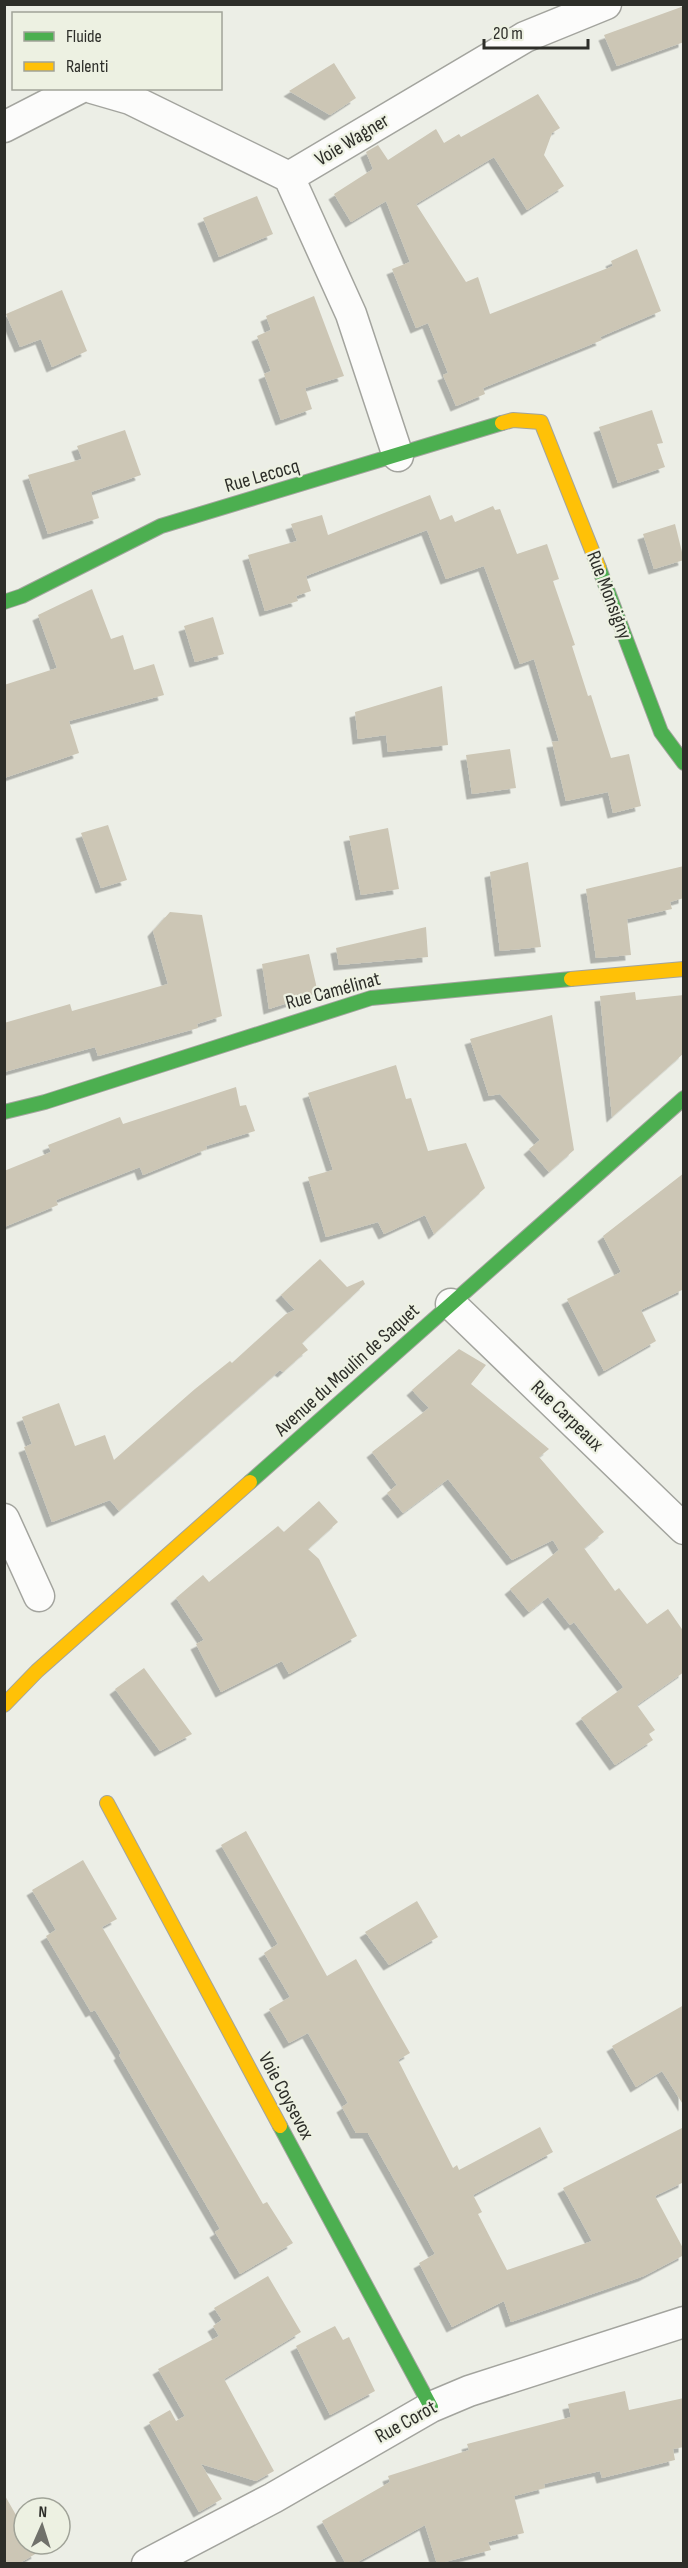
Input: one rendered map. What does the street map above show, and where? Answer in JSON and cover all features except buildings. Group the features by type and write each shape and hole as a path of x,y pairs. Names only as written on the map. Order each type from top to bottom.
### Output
{"street":[{"name":"Voie Wagner","path":"289,177 525,37 606,4"},
{"path":"4,127 76,90"},
{"path":"99,90 130,99 289,177 351,314 398,456"},
{"name":"Rue Lecocq","path":"4,602 22,596 161,526 513,420 541,422"},
{"name":"Rue Monsigny","path":"541,422 557,458 661,732 684,763"},
{"name":"Rue Camélinat","path":"4,1112 45,1102 343,1005 371,998 684,969"},
{"name":"Avenue du Moulin de Saquet","path":"4,1705 37,1671 684,1098"},
{"name":"Rue Carpeaux","path":"451,1304 684,1529"},
{"path":"4,1519 39,1596"},
{"name":"Avenue du Moulin de Saquet","path":"4,1690 37,1671"},
{"name":"Voie Coysevox","path":"107,1803 431,2407"},
{"name":"Rue Corot","path":"147,2564 273,2498 431,2407 469,2391 684,2322"}],"traffic: fast":[{"path":"4,602 22,596 161,526 502,423"},
{"path":"599,568 661,732 684,763"},
{"path":"4,1112 45,1102 371,998 571,979"},
{"path":"250,1482 684,1098"},
{"path":"280,2126 431,2407"}],"traffic: slow":[{"path":"502,423 513,420 541,422 599,568"},
{"path":"571,979 684,969"},
{"path":"4,1705 37,1671 250,1482"},
{"path":"107,1803 280,2126"}]}
